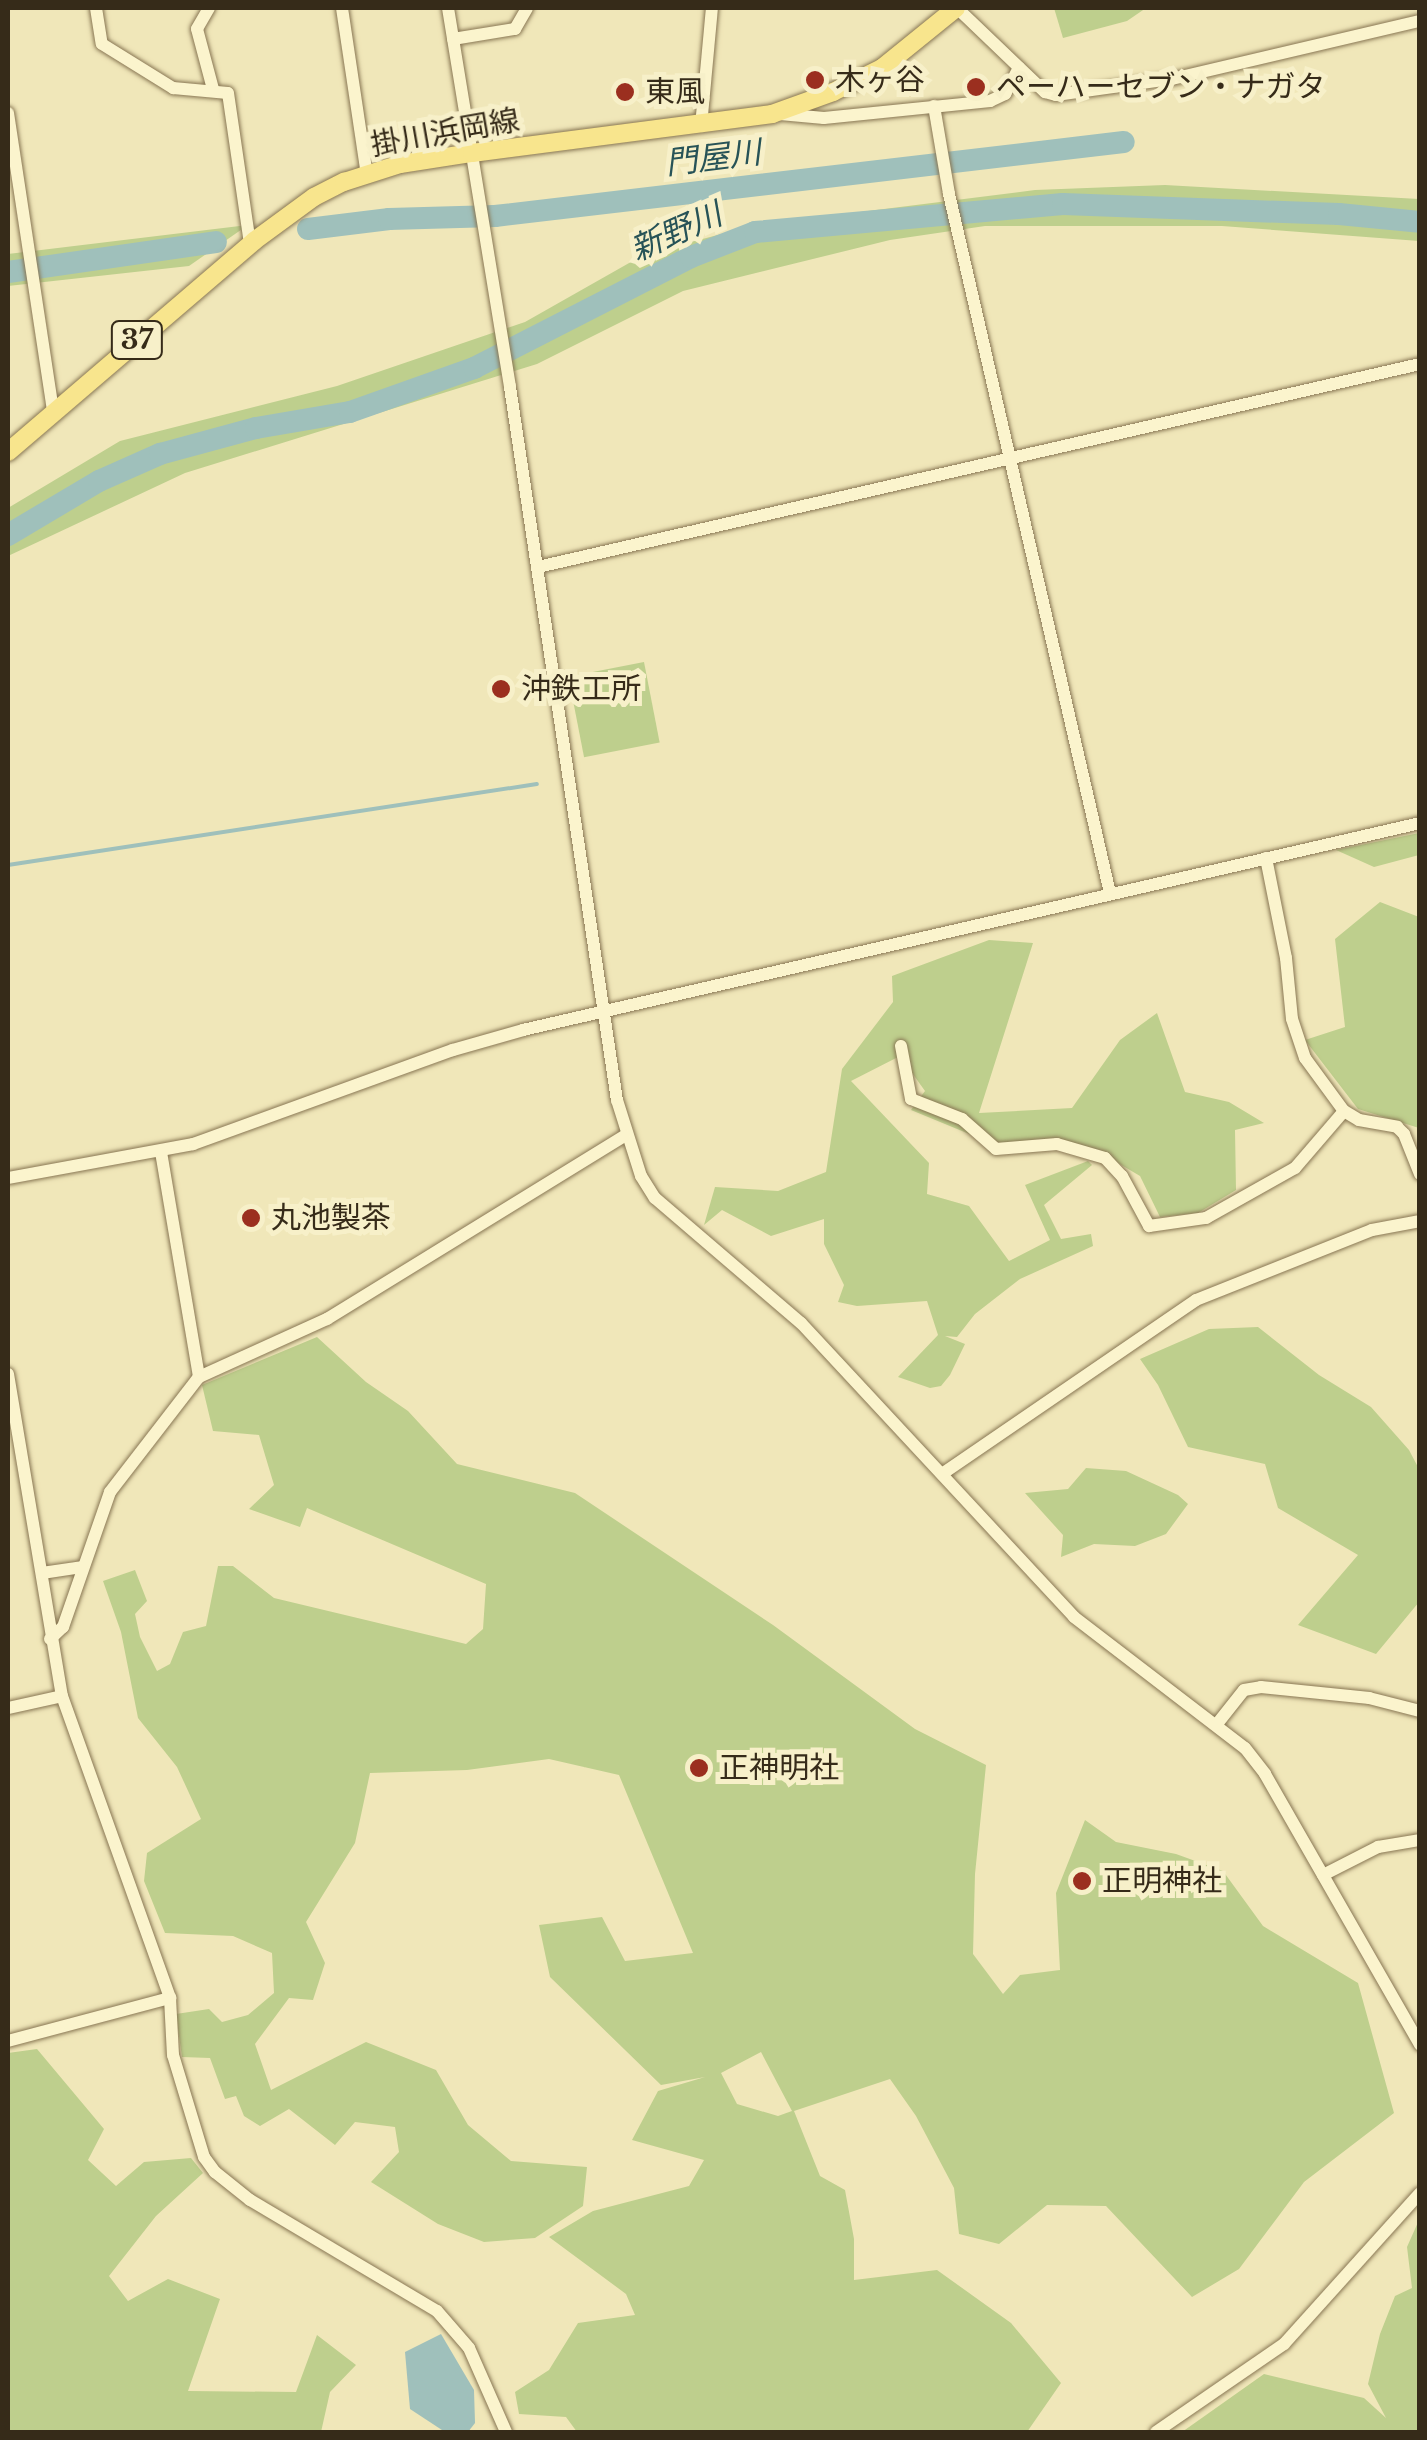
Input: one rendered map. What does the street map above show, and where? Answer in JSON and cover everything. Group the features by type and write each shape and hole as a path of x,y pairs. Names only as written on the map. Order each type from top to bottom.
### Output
{"main road":[{"name":"掛川浜岡線","path":"8,452 250,244 314,196 367,175 472,153 772,114 833,92 882,68 956,8"}],"street":[{"path":"96,8 102,44 173,88 228,93 250,244"},
{"path":"209,8 198,29 213,89"},
{"path":"342,8 367,175"},
{"path":"448,8 624,1136 655,1198 801,1323 1074,1617 1216,1724 1265,1774 1420,2045"},
{"path":"453,38 515,30 527,8"},
{"path":"700,126 712,8"},
{"path":"956,8 1045,92 1056,95 1172,78 1420,21"},
{"path":"772,114 824,118 990,101 1005,94 1019,68"},
{"path":"934,106 949,194 1110,893"},
{"path":"8,113 53,410"},
{"path":"538,567 1420,364"},
{"path":"8,1178 161,1152 454,1050 602,1010 1420,822"},
{"path":"1266,858 1286,958 1292,1020 1305,1058 1344,1111 1359,1120 1396,1127 1420,1174"},
{"path":"900,1046 911,1099 962,1119 996,1149 1057,1144 1105,1158 1122,1176 1142,1221 1149,1226 1206,1218 1294,1168 1344,1111"},
{"path":"50,1638 63,1627 110,1492 199,1377 326,1320 624,1136"},
{"path":"161,1152 199,1377"},
{"path":"942,1474 1196,1300 1372,1230 1420,1220"},
{"path":"8,1374 62,1696 170,1998 173,2054 198,2142 215,2172 250,2200 437,2311 469,2348 506,2432"},
{"path":"42,1573 82,1567"},
{"path":"1216,1724 1244,1690 1261,1687 1368,1698 1420,1711"},
{"path":"8,1708 62,1696"},
{"path":"1322,1874 1378,1847 1420,1840"},
{"path":"8,2041 170,1998"},
{"path":"1156,2432 1284,2344 1420,2193"}],"green space":[{"path":"1054,8 1146,8 1127,21 1063,38"},
{"path":"1165,185 1419,199 1419,241 1222,226 985,226 890,240 683,291 537,364 185,473 8,556 8,508 120,441 337,386 525,322 645,254 756,225 1035,190"},
{"path":"248,225 189,266 8,286 8,254"},
{"path":"644,662 660,742 584,757 568,677"},
{"path":"1419,833 1419,855 1374,867 1336,850"},
{"path":"1380,902 1419,917 1419,1128 1358,1109 1305,1040 1345,1027 1335,939"},
{"path":"989,940 1033,943 979,1113 1072,1108 1120,1040 1157,1013 1185,1092 1229,1102 1264,1123 1235,1130 1236,1190 1198,1213 1160,1217 1140,1176 1101,1153 1075,1145 1013,1152 911,1110 925,1091 900,1056 851,1081 929,1163 927,1194 969,1206 1009,1261 1050,1240 1025,1185 1088,1161 1092,1165 1044,1205 1061,1239 1091,1234 1093,1246 1020,1279 975,1314 957,1337 945,1336 965,1344 950,1375 941,1386 930,1388 898,1377 938,1335 927,1301 857,1306 838,1302 844,1285 824,1244 824,1219 771,1236 722,1210 704,1225 715,1187 778,1191 826,1172 842,1069 893,1002 892,976"},
{"path":"1258,1327 1319,1375 1371,1407 1409,1450 1419,1469 1419,1602 1376,1654 1298,1625 1358,1555 1278,1508 1265,1464 1188,1447 1158,1385 1140,1359 1209,1329"},
{"path":"317,1337 366,1382 408,1411 457,1464 575,1493 773,1625 915,1729 986,1765 975,1874 973,1954 1003,1994 1020,1975 1060,1970 1056,1893 1085,1820 1116,1842 1176,1854 1223,1871 1263,1926 1358,1983 1394,2113 1304,2182 1239,2269 1192,2297 1106,2206 1047,2205 999,2244 959,2234 954,2188 916,2116 890,2079 794,2111 820,2176 845,2190 854,2239 854,2280 937,2270 1011,2323 1061,2383 1027,2432 577,2432 566,2417 519,2414 515,2392 549,2370 578,2323 635,2315 626,2294 549,2237 593,2211 689,2186 704,2160 632,2140 658,2091 705,2077 661,2085 550,1977 539,1925 602,1917 625,1961 693,1953 619,1775 549,1759 467,1770 370,1773 355,1843 306,1922 325,1963 313,2000 289,1998 255,2044 271,2090 366,2042 436,2070 468,2125 511,2161 587,2167 583,2206 535,2238 484,2242 438,2224 371,2182 399,2152 395,2127 355,2122 335,2145 289,2109 260,2126 244,2116 236,2096 225,2099 210,2058 182,2057 176,2014 209,2009 222,2022 248,2015 274,1993 272,1953 233,1936 165,1933 144,1881 147,1853 201,1819 177,1767 138,1718 121,1632 103,1581 135,1570 147,1601 135,1614 140,1637 157,1671 170,1664 183,1632 206,1626 218,1566 233,1566 274,1598 466,1644 483,1629 486,1584 307,1508 300,1527 249,1509 274,1485 259,1435 213,1431 202,1385","holes":["761,2052 792,2111 778,2116 737,2104 721,2073"]},
{"path":"1086,1468 1126,1471 1178,1495 1188,1504 1166,1534 1135,1546 1094,1544 1061,1557 1063,1535 1025,1493 1068,1489"},
{"path":"37,2049 104,2129 88,2160 116,2186 144,2162 191,2158 203,2173 156,2216 109,2276 128,2301 168,2279 220,2299 188,2391 296,2392 317,2335 356,2365 330,2392 321,2432 8,2432 8,2053"},
{"path":"1419,2220 1419,2432 1182,2432 1264,2374 1364,2398 1386,2418 1368,2384 1380,2334 1395,2296 1412,2288 1407,2247"}],"water":[{"path":"441,2334 474,2390 475,2423 468,2432 445,2432 410,2409 405,2352"}],"waterway":[{"name":"門屋川","path":"308,229 389,219 495,216 1124,142"},
{"name":"新野川","path":"8,535 99,481 160,454 256,428 350,412 474,368 691,257 755,232 1063,204 1339,214 1420,222"},
{"name":"門屋川","path":"8,272 216,242"},
{"path":"8,865 537,784"}],"place":[{"name":"木ヶ谷","path":"815,80"},
{"name":"ペーハーセブン・ナガタ","path":"976,87"},
{"name":"東風","path":"625,92"},
{"name":"沖鉄工所","path":"501,689"},
{"name":"丸池製茶","path":"251,1218"},
{"name":"正神明社","path":"699,1768"},
{"name":"正明神社","path":"1082,1881"}]}
